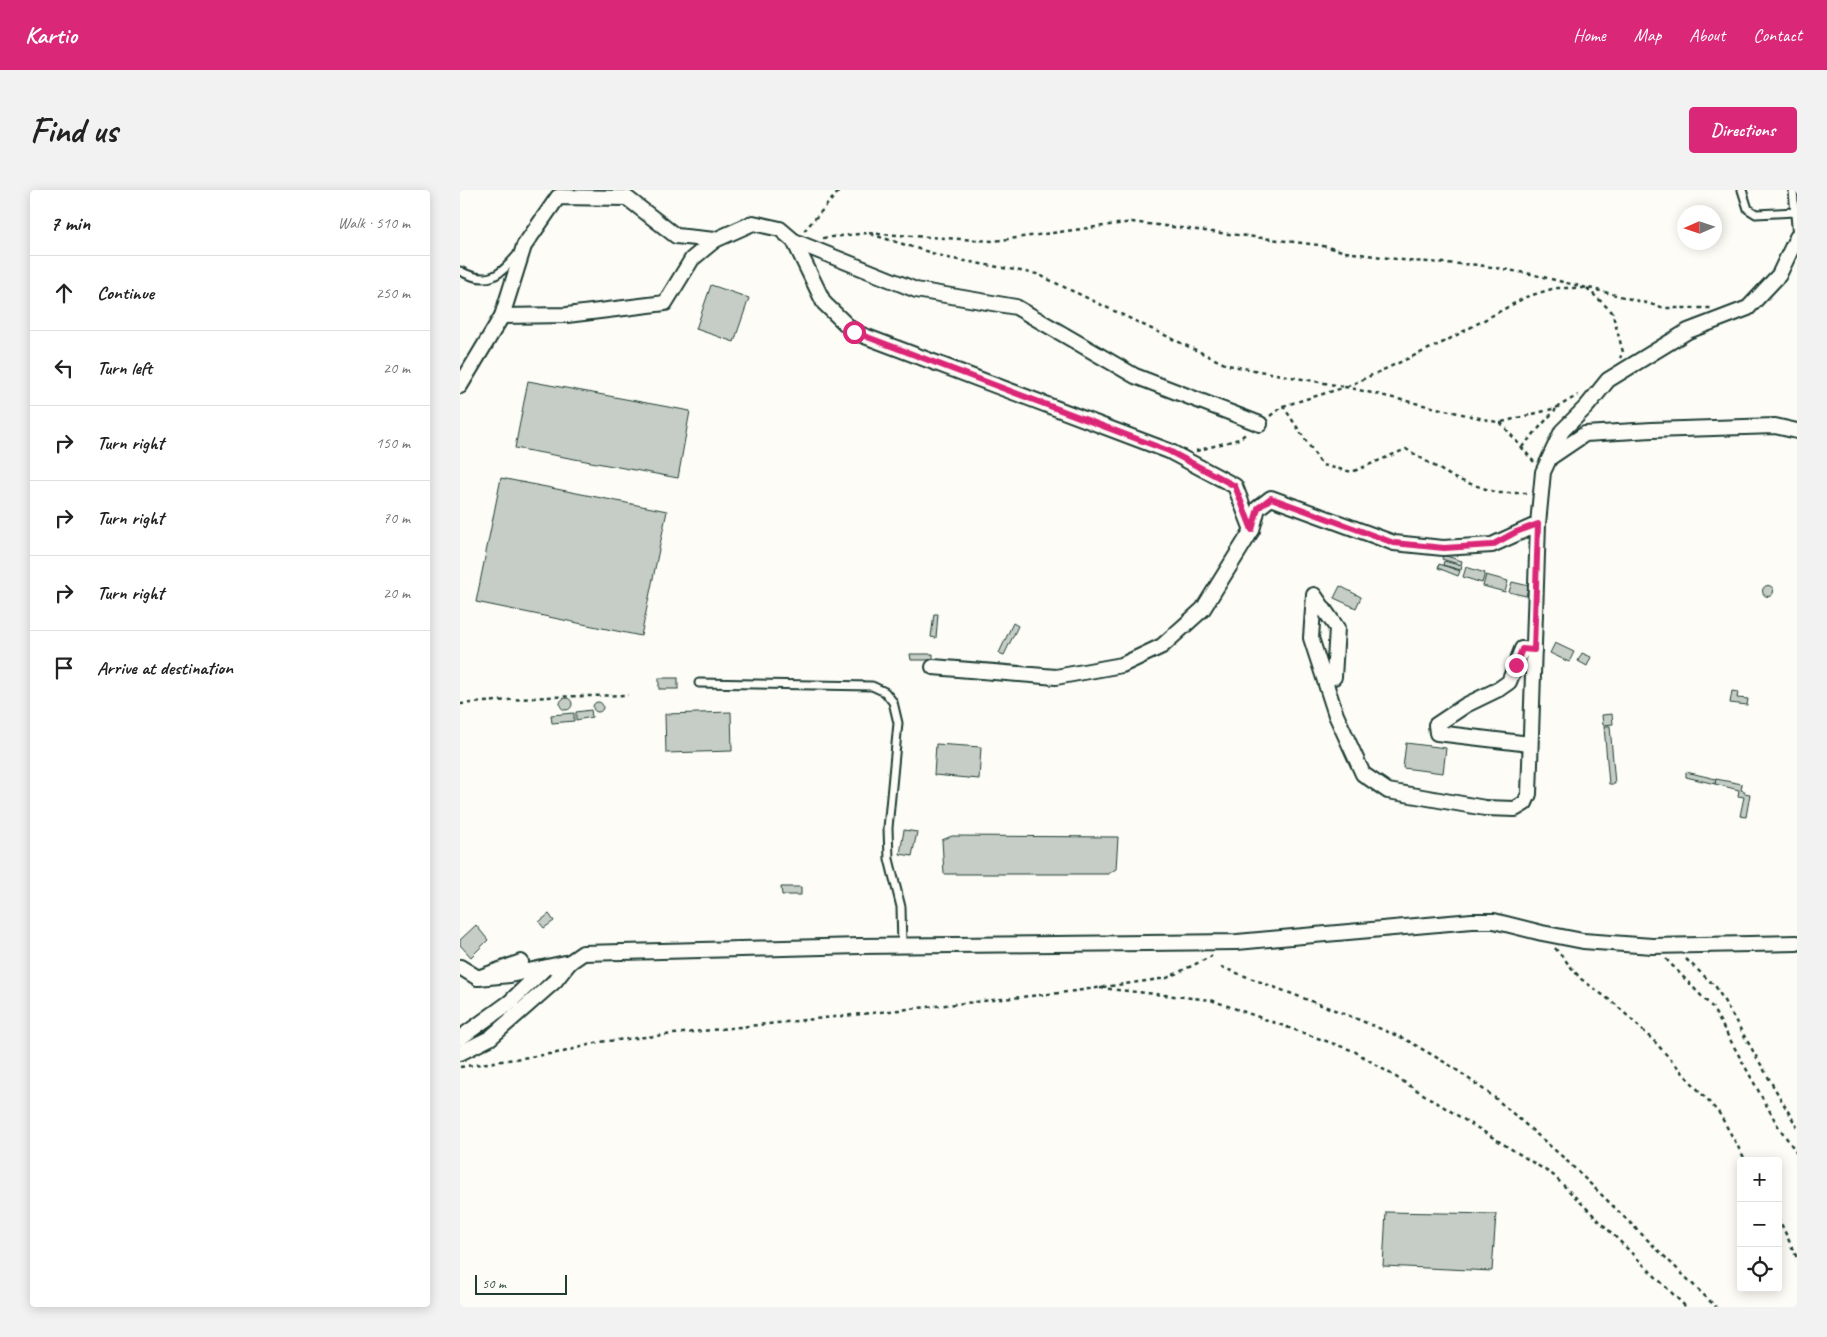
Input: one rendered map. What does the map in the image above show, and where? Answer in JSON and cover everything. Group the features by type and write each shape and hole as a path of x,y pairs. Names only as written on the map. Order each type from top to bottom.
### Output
{"street":[{"path":"460,386 502,316 524,246 558,197 631,194 676,236 715,240"},
{"path":"502,316 567,315 665,303 692,259 715,240 753,223 780,229 794,241 916,290 1016,307 1135,376 1260,424"},
{"path":"1334,677 1337,628 1314,595 1311,638 1336,715 1363,774 1388,791 1485,808 1515,809 1525,803 1529,794 1538,524 1543,472 1562,431 1587,406 1608,380 1688,331 1748,308 1779,275 1797,237"},
{"path":"794,241 824,303 854,332 1178,456 1235,486 1252,530"},
{"path":"1550,457 1585,434 1775,426 1797,431"},
{"path":"932,667 1056,677 1122,665 1162,646 1203,609 1252,530 1258,508 1271,498 1394,543 1444,548 1492,545 1516,532 1538,524"},
{"path":"1530,744 1436,733 1436,725 1466,705 1509,682 1522,649 1534,650"},
{"path":"460,1054 490,1038 555,981 570,962 583,953 902,946 1237,942 1472,921 1494,921 1542,933 1583,940 1652,946 1797,943"},
{"path":"478,978 521,962"},
{"path":"460,967 478,978 510,975 570,962"},
{"path":"460,1038 510,1002 546,967"}],"lane":[{"path":"1742,190 1748,209 1756,214 1796,212"},
{"path":"1793,190 1797,237"},
{"path":"460,272 469,276 490,279 500,274 524,246"},
{"path":"699,684 872,686 885,692 893,702 898,723 888,828 889,858 901,907 902,946"}],"path":[{"path":"794,241 840,190"},
{"path":"822,238 867,233 994,241 1132,222 1319,245 1346,252 1410,261 1478,265 1531,274 1665,308 1711,308"},
{"path":"867,233 948,258 1037,274 1227,365 1346,387 1501,423 1556,408 1584,392"},
{"path":"1178,456 1239,439 1283,406 1346,387 1444,342 1526,296 1554,288 1587,288 1612,312 1623,352 1619,359"},
{"path":"1283,406 1322,465 1352,472 1406,449 1456,479 1498,493 1541,493"},
{"path":"1522,447 1556,408"},
{"path":"1501,423 1543,472"},
{"path":"460,704 546,697 628,695"},
{"path":"1542,933 1581,979 1615,1004 1642,1029 1719,1113 1744,1157"},
{"path":"1652,946 1680,972 1712,1007 1778,1126 1797,1152"},
{"path":"1670,946 1698,968 1716,987 1797,1128"},
{"path":"460,1067 563,1052 599,1042 1096,988 1167,978 1215,954"},
{"path":"1221,967 1405,1039 1450,1066 1494,1097 1564,1158 1716,1307"},
{"path":"1096,988 1211,1000 1354,1051 1552,1175 1686,1307"},
{"path":"1782,1226 1797,1258"}],"building":[{"path":"711,285 749,298 734,342 696,329"},
{"path":"528,381 690,411 678,478 515,448"},
{"path":"501,478 667,511 641,636 476,602"},
{"path":"1443,555 1462,561 1461,565 1442,559"},
{"path":"1444,561 1462,566 1461,570 1443,565"},
{"path":"1439,564 1460,571 1458,576 1438,568"},
{"path":"1466,567 1485,573 1482,583 1463,577"},
{"path":"1486,575 1508,581 1505,592 1483,586"},
{"path":"1512,582 1529,586 1526,596 1509,592"},
{"path":"1340,586 1361,597 1356,608 1334,598"},
{"path":"1766,586 1770,586 1773,591 1772,595 1766,596 1763,593 1763,589"},
{"path":"934,614 938,614 936,638 931,637"},
{"path":"1013,623 1018,626 1004,655 999,653"},
{"path":"1555,643 1574,652 1569,662 1550,653"},
{"path":"1582,653 1591,657 1587,666 1578,661"},
{"path":"910,654 933,654 933,660 911,660"},
{"path":"659,678 678,678 678,689 659,689"},
{"path":"1732,691 1738,692 1737,698 1748,699 1747,705 1730,703"},
{"path":"566,698 572,704 566,710 560,704"},
{"path":"598,702 603,707 598,712 593,707"},
{"path":"591,710 592,717 576,720 576,712"},
{"path":"731,712 732,751 666,753 665,714"},
{"path":"574,713 574,721 552,723 551,715"},
{"path":"1612,714 1613,724 1603,725 1602,715"},
{"path":"1604,726 1610,726 1615,784 1609,784"},
{"path":"1406,743 1446,748 1443,773 1403,768"},
{"path":"936,744 981,747 979,779 934,775"},
{"path":"1686,772 1716,779 1715,784 1686,777"},
{"path":"1716,779 1742,784 1741,790 1744,793 1750,794 1746,817 1740,816 1744,797 1738,796 1739,790 1715,784"},
{"path":"904,830 917,832 912,856 900,854"},
{"path":"952,836 1118,837 1116,869 1108,874 944,874 942,840"},
{"path":"781,887 801,887 801,895 782,895"},
{"path":"549,914 554,921 544,928 539,922"},
{"path":"476,925 488,940 471,957 460,945 460,940"},
{"path":"1386,1212 1496,1214 1492,1271 1383,1266"}],"route":[{"path":"854,332 1169,451 1235,486 1252,530 1258,508 1271,498 1394,543 1444,548 1492,545 1516,532 1538,524 1534,650 1522,649 1516,665"}]}
